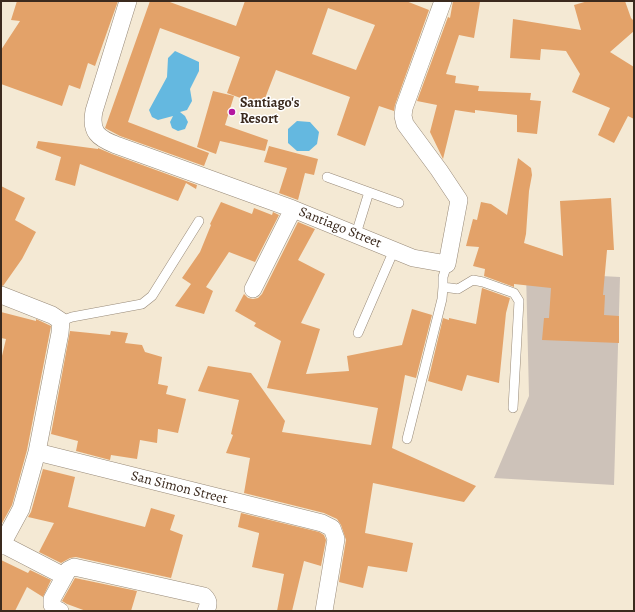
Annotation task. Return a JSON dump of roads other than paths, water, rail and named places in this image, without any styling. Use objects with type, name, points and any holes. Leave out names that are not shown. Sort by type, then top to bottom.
[{"type":"street","name":"Santiago Street","points":[[128,1],[94,111],[92,122],[95,133],[105,141],[292,209],[413,258],[447,264]]},
{"type":"street","points":[[443,1],[404,108],[403,116],[405,124],[439,170],[458,200],[447,264]]},
{"type":"street","points":[[253,288],[292,209]]},
{"type":"street","points":[[1,295],[52,315],[61,321],[37,452],[21,509],[1,545],[64,576]]},
{"type":"street","name":"San Simon Street","points":[[37,452],[322,523],[332,528],[336,539],[324,611]]},
{"type":"street","points":[[60,611],[56,610],[52,605],[52,599],[68,570],[74,567],[204,596],[208,601],[206,611]]},
{"type":"lane","points":[[327,177],[399,203]]},
{"type":"lane","points":[[356,234],[368,192]]},
{"type":"lane","points":[[61,321],[72,317],[142,304],[152,296],[199,221]]},
{"type":"lane","points":[[358,333],[394,250]]},
{"type":"lane","points":[[407,439],[442,299],[443,277],[447,264]]},
{"type":"lane","points":[[443,286],[458,289],[473,280],[514,293],[519,301],[513,408]]},
{"type":"water","points":[[175,51],[199,62],[199,71],[190,89],[192,101],[187,110],[180,112],[185,116],[188,122],[185,129],[178,131],[172,128],[170,122],[173,116],[158,120],[152,117],[149,110],[167,77],[168,58]]},
{"type":"water","points":[[297,121],[310,122],[319,132],[317,144],[309,151],[297,151],[288,143],[288,129]]},
{"type":"place","name":"Santiago's Resort","points":[[232,112]]}]
